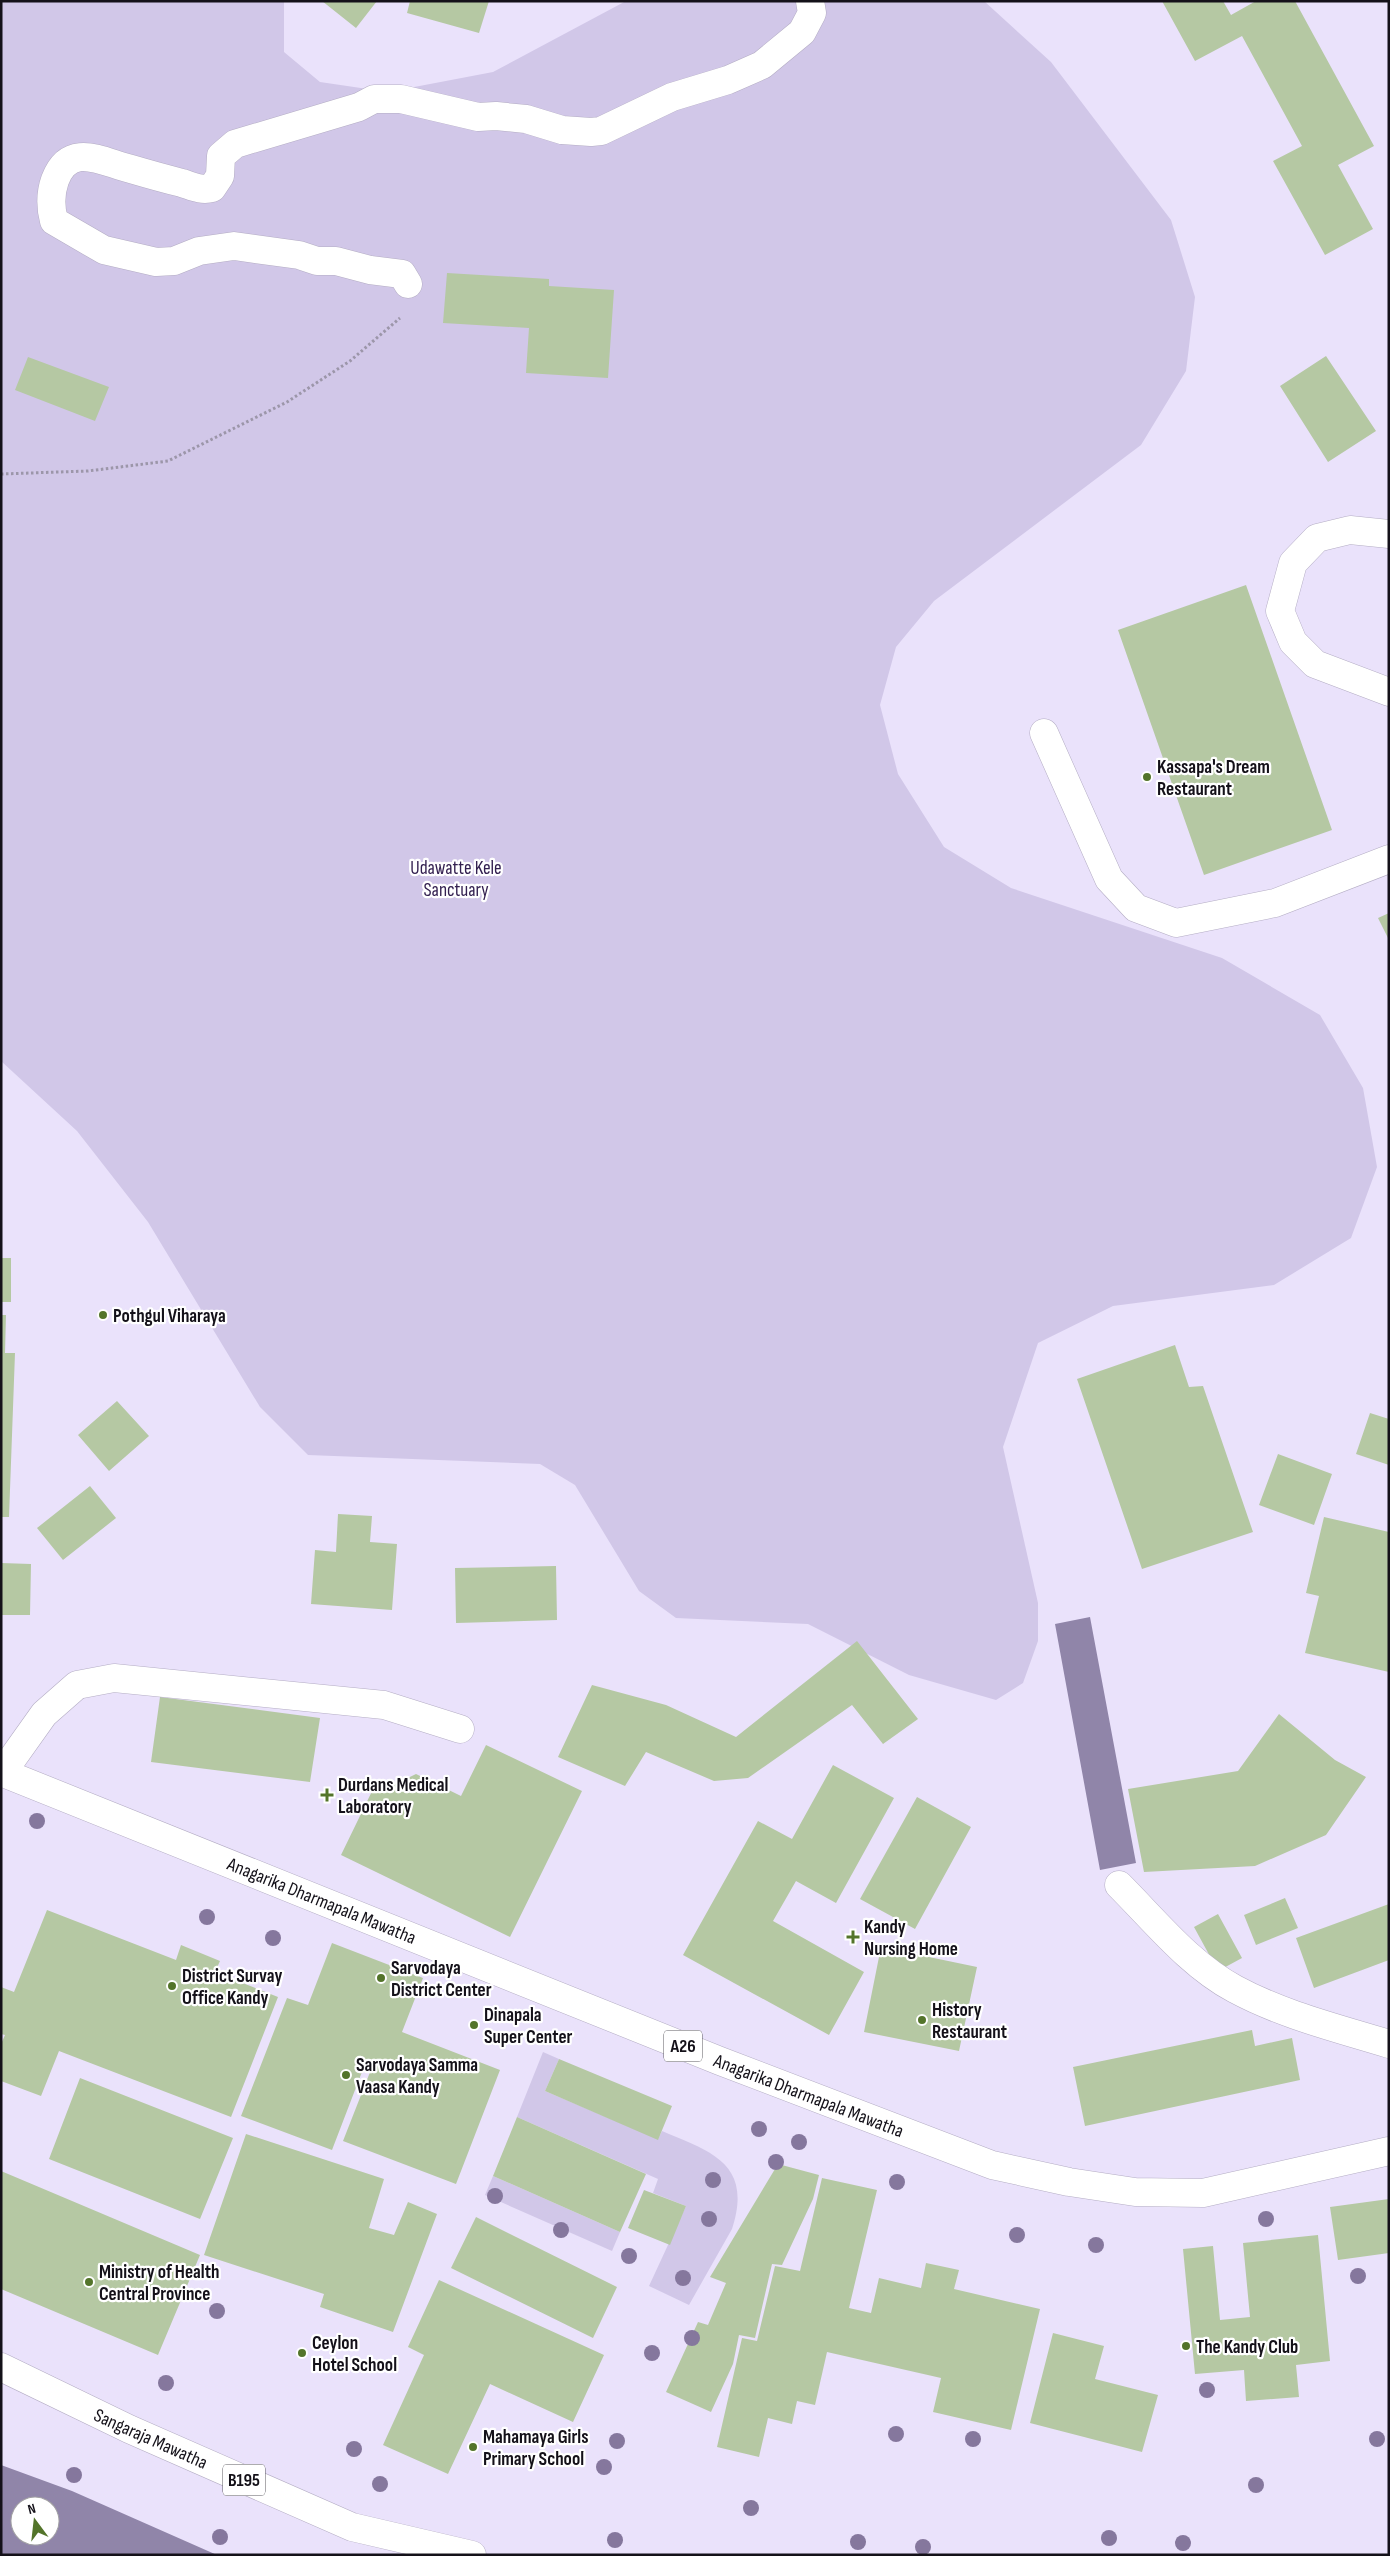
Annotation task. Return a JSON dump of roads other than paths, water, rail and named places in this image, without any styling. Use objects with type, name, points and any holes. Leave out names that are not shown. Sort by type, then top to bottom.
[{"type":"main road","points":[[408,284],[402,274],[370,270],[336,261],[317,261],[299,255],[257,248],[234,246],[199,251],[174,261],[156,262],[104,250],[54,221],[50,192],[58,172],[72,160],[86,156],[112,162],[131,170],[187,186],[203,189],[212,188],[220,176],[221,156],[235,144],[358,107],[374,99],[383,98],[412,101],[478,117],[496,116],[526,119],[562,130],[601,131],[672,97],[728,80],[762,65],[802,32],[812,13],[810,1]]},
{"type":"main road","points":[[1389,534],[1350,530],[1317,538],[1293,563],[1280,611],[1292,642],[1316,664],[1389,692]]},
{"type":"main road","points":[[1044,733],[1109,879],[1136,908],[1176,923],[1275,903],[1389,859]]},
{"type":"main road","points":[[2,1772],[44,1714],[77,1685],[114,1678],[384,1705],[460,1729]]},
{"type":"main road","name":"Anagarika Dharmapala Mawatha","points":[[2,1772],[720,2061],[992,2165],[1068,2182],[1135,2192],[1203,2193],[1389,2151]]},
{"type":"main road","points":[[1119,1885],[1194,1960],[1234,1989],[1293,2015],[1389,2044]]},
{"type":"main road","name":"Sangaraja Mawatha","points":[[1,2366],[13,2377],[352,2527],[472,2555]]},
{"type":"place","name":"Kassapa's Dream Restaurant","points":[[1147,777]]},
{"type":"place","name":"Pothgul Viharaya","points":[[103,1315]]},
{"type":"place","name":"Durdans Medical Laboratory","points":[[327,1795]]},
{"type":"place","name":"Kandy Nursing Home","points":[[853,1937]]},
{"type":"place","name":"Sarvodaya District Center","points":[[381,1978]]},
{"type":"place","name":"District Survay Office Kandy","points":[[172,1986]]},
{"type":"place","name":"History Restaurant","points":[[922,2020]]},
{"type":"place","name":"Dinapala Super Center","points":[[474,2025]]},
{"type":"place","name":"Sarvodaya Samma Vaasa Kandy","points":[[346,2075]]},
{"type":"place","name":"Ministry of Health Central Province","points":[[89,2282]]},
{"type":"place","name":"The Kandy Club","points":[[1186,2346]]},
{"type":"place","name":"Ceylon Hotel School","points":[[302,2353]]},
{"type":"place","name":"Mahamaya Girls Primary School","points":[[473,2447]]},
{"type":"park label","name":"Udawatte Kele Sanctuary","points":[[456,878]]}]
